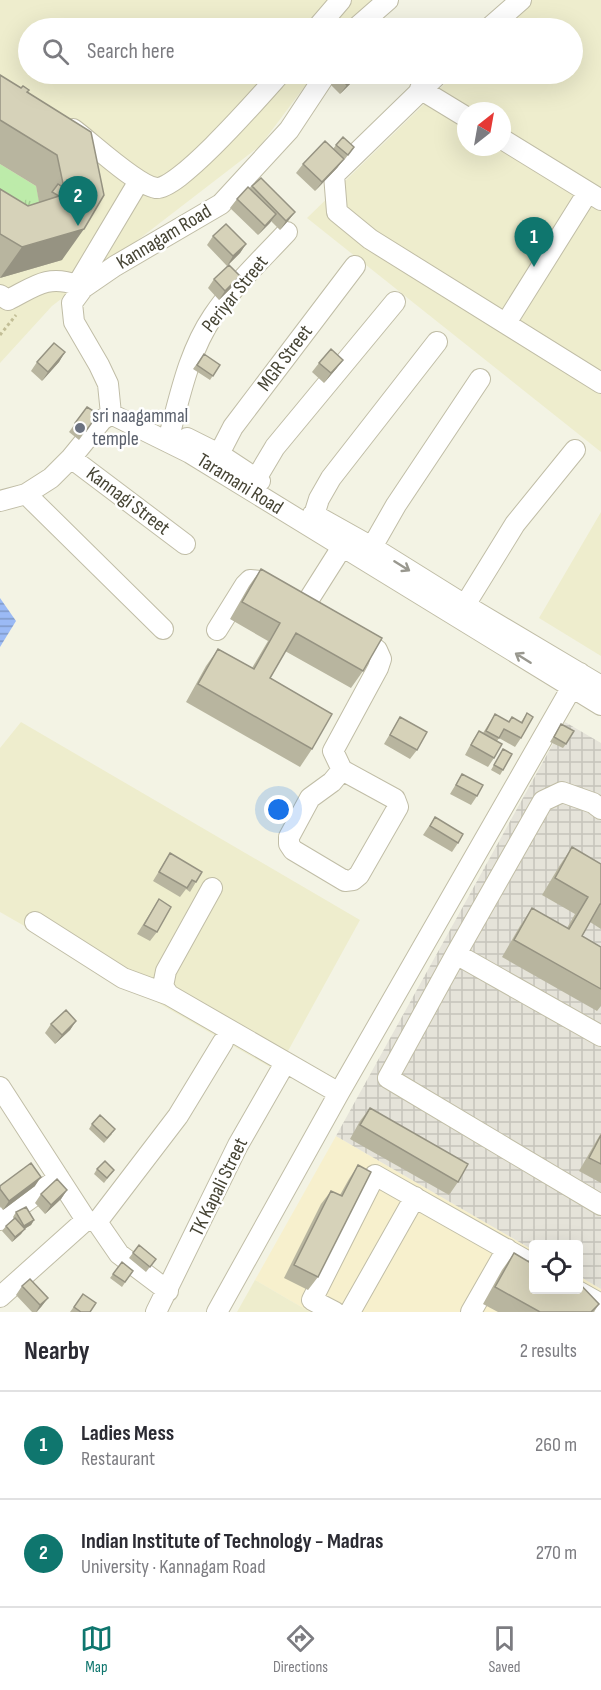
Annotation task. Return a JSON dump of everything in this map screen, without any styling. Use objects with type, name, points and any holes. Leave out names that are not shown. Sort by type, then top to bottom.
[{"type":"street","points":[[326,18],[341,0]]},
{"type":"street","points":[[367,18],[388,0]]},
{"type":"street","points":[[500,18],[521,0]]},
{"type":"street","points":[[61,119],[139,180],[158,188],[165,187],[175,181],[252,106],[271,84]]},
{"type":"street","name":"Kannagam Road","points":[[80,286],[221,204],[289,130],[319,84]]},
{"type":"street","points":[[426,84],[334,175],[337,212],[370,239],[601,383]]},
{"type":"street","points":[[420,89],[457,112]]},
{"type":"street","points":[[506,323],[595,196],[511,145]]},
{"type":"street","points":[[0,501],[26,494],[51,478],[102,420],[111,414],[108,384],[74,322],[72,303],[139,180]]},
{"type":"street","name":"Periyar Street","points":[[171,429],[200,338],[213,316],[287,232]]},
{"type":"street","name":"MGR Street","points":[[219,454],[233,427],[355,266]]},
{"type":"street","points":[[0,295],[8,300],[45,281],[62,280],[80,286]]},
{"type":"street","points":[[256,479],[275,447],[394,302]]},
{"type":"street","points":[[314,514],[319,499],[331,478],[436,342]]},
{"type":"street","points":[[372,547],[396,505],[480,379]]},
{"type":"street","name":"Taramani Road","points":[[111,414],[159,423],[219,454],[256,479],[465,605],[576,681],[601,705]]},
{"type":"street","name":"Taramani Road","points":[[111,414],[190,453],[342,547],[576,681],[601,686]]},
{"type":"street","points":[[465,605],[515,524],[575,450]]},
{"type":"street","name":"Kannagi Street","points":[[70,458],[185,544]]},
{"type":"street","points":[[26,494],[163,629]]},
{"type":"street","points":[[304,607],[342,547]]},
{"type":"street","points":[[217,630],[250,580],[260,581],[322,618]]},
{"type":"street","points":[[340,629],[377,651],[381,659],[333,751],[342,770],[395,799],[398,807],[359,875],[345,882],[293,850],[289,844],[289,837],[310,798],[332,782],[342,770]]},
{"type":"street","points":[[217,1312],[339,1093],[576,681]]},
{"type":"street","points":[[601,809],[593,803],[562,792],[543,801],[388,1078],[601,1205]]},
{"type":"street","points":[[169,995],[164,986],[166,971],[212,888]]},
{"type":"street","points":[[35,922],[123,978],[169,995],[339,1093]]},
{"type":"street","points":[[456,954],[601,1036]]},
{"type":"street","points":[[0,1297],[91,1221],[178,1116],[223,1042]]},
{"type":"street","name":"TK Kapali Street","points":[[156,1312],[238,1145],[285,1063]]},
{"type":"street","points":[[0,1087],[59,1178],[91,1221],[119,1254],[168,1291]]},
{"type":"street","points":[[335,1312],[312,1299],[375,1175],[529,1262]]},
{"type":"street","points":[[0,1220],[59,1178]]},
{"type":"street","points":[[350,1312],[416,1197]]},
{"type":"street","points":[[471,1312],[507,1250]]},
{"type":"street","points":[[583,1294],[601,1304]]},
{"type":"shaded area","points":[[0,0],[374,0],[357,18],[18,18],[18,84],[306,84],[260,146],[52,306],[0,363]]},
{"type":"shaded area","points":[[531,0],[601,0],[601,452],[307,218],[445,84],[583,84],[583,18],[512,18]]},
{"type":"shaded area","points":[[601,512],[601,656],[539,618]]},
{"type":"shaded area","points":[[21,722],[360,920],[277,1071],[0,912],[0,748]]},
{"type":"shaded area","points":[[565,722],[601,743],[601,1289],[583,1278],[583,1240],[529,1240],[529,1248],[336,1136]]},
{"type":"shaded area","points":[[336,1136],[529,1248],[529,1294],[583,1294],[583,1278],[601,1289],[601,1312],[310,1312],[255,1280]]},
{"type":"shaded area","points":[[255,1280],[310,1312],[237,1312]]},
{"type":"green space","points":[[0,164],[36,186],[43,218],[0,232]]},
{"type":"green space","points":[[0,176],[29,194],[8,229],[0,224]]},
{"type":"water","points":[[0,598],[16,621],[0,647]]},
{"type":"building","points":[[0,75],[21,88],[23,86],[29,90],[27,92],[91,132],[104,195],[84,229],[22,247],[0,234],[0,189],[28,206],[59,196],[52,192],[58,184],[64,188],[57,155],[0,120]]},
{"type":"building","points":[[343,137],[354,147],[348,155],[336,145]]},
{"type":"building","points":[[325,141],[344,159],[322,182],[303,164]]},
{"type":"building","points":[[261,178],[295,212],[286,221],[252,186]]},
{"type":"building","points":[[248,187],[276,214],[265,226],[237,199]]},
{"type":"building","points":[[226,224],[246,244],[233,256],[213,236]]},
{"type":"building","points":[[229,265],[240,276],[225,291],[214,279]]},
{"type":"building","points":[[54,343],[65,352],[48,372],[37,362]]},
{"type":"building","points":[[331,349],[343,360],[331,373],[319,363]]},
{"type":"building","points":[[204,354],[220,365],[213,376],[197,365]]},
{"type":"building","points":[[87,407],[98,414],[86,431],[75,423]]},
{"type":"building","points":[[261,569],[382,638],[363,671],[296,633],[270,678],[332,714],[312,749],[198,684],[218,649],[254,669],[280,623],[242,602]]},
{"type":"building","points":[[527,713],[533,717],[521,738],[504,729],[499,738],[486,731],[495,714],[509,722],[512,717],[522,723]]},
{"type":"building","points":[[400,717],[427,732],[417,750],[390,735]]},
{"type":"building","points":[[561,724],[574,731],[566,744],[554,737]]},
{"type":"building","points":[[479,731],[502,744],[494,758],[471,745]]},
{"type":"building","points":[[503,749],[512,754],[503,770],[494,765]]},
{"type":"building","points":[[462,774],[483,785],[477,796],[456,785]]},
{"type":"building","points":[[435,817],[463,834],[458,843],[430,826]]},
{"type":"building","points":[[572,847],[601,864],[601,904],[582,936],[601,947],[601,989],[514,940],[532,908],[569,929],[588,897],[555,878]]},
{"type":"building","points":[[170,853],[202,872],[196,882],[192,880],[187,888],[159,872]]},
{"type":"building","points":[[159,899],[171,907],[157,932],[144,925]]},
{"type":"building","points":[[66,1010],[76,1021],[62,1035],[51,1024]]},
{"type":"building","points":[[370,1108],[468,1164],[458,1182],[360,1125]]},
{"type":"building","points":[[100,1115],[115,1129],[107,1138],[92,1124]]},
{"type":"building","points":[[601,1135],[601,1164],[589,1158]]},
{"type":"building","points":[[105,1161],[114,1170],[107,1178],[97,1169]]},
{"type":"building","points":[[31,1163],[41,1177],[9,1201],[0,1186]]},
{"type":"building","points":[[358,1165],[371,1172],[318,1277],[294,1265],[331,1191],[342,1196]]},
{"type":"building","points":[[57,1179],[67,1190],[51,1205],[41,1194]]},
{"type":"building","points":[[26,1207],[34,1220],[24,1226],[16,1212]]},
{"type":"building","points":[[15,1218],[25,1229],[15,1237],[6,1226]]},
{"type":"building","points":[[139,1245],[156,1259],[150,1267],[133,1253]]},
{"type":"building","points":[[514,1253],[529,1262],[529,1294],[583,1294],[583,1287],[599,1304],[591,1312],[540,1312],[495,1287]]},
{"type":"building","points":[[122,1262],[133,1271],[125,1282],[113,1274]]},
{"type":"building","points":[[30,1279],[48,1298],[40,1305],[22,1286]]},
{"type":"building","points":[[83,1294],[96,1303],[90,1312],[81,1312],[74,1307]]},
{"type":"place","name":"Indian Institute of Technology - Madras","points":[[78,226]]},
{"type":"place","name":"Ladies Mess","points":[[534,267]]},
{"type":"place","name":"sri naagammal temple","points":[[80,428]]}]
